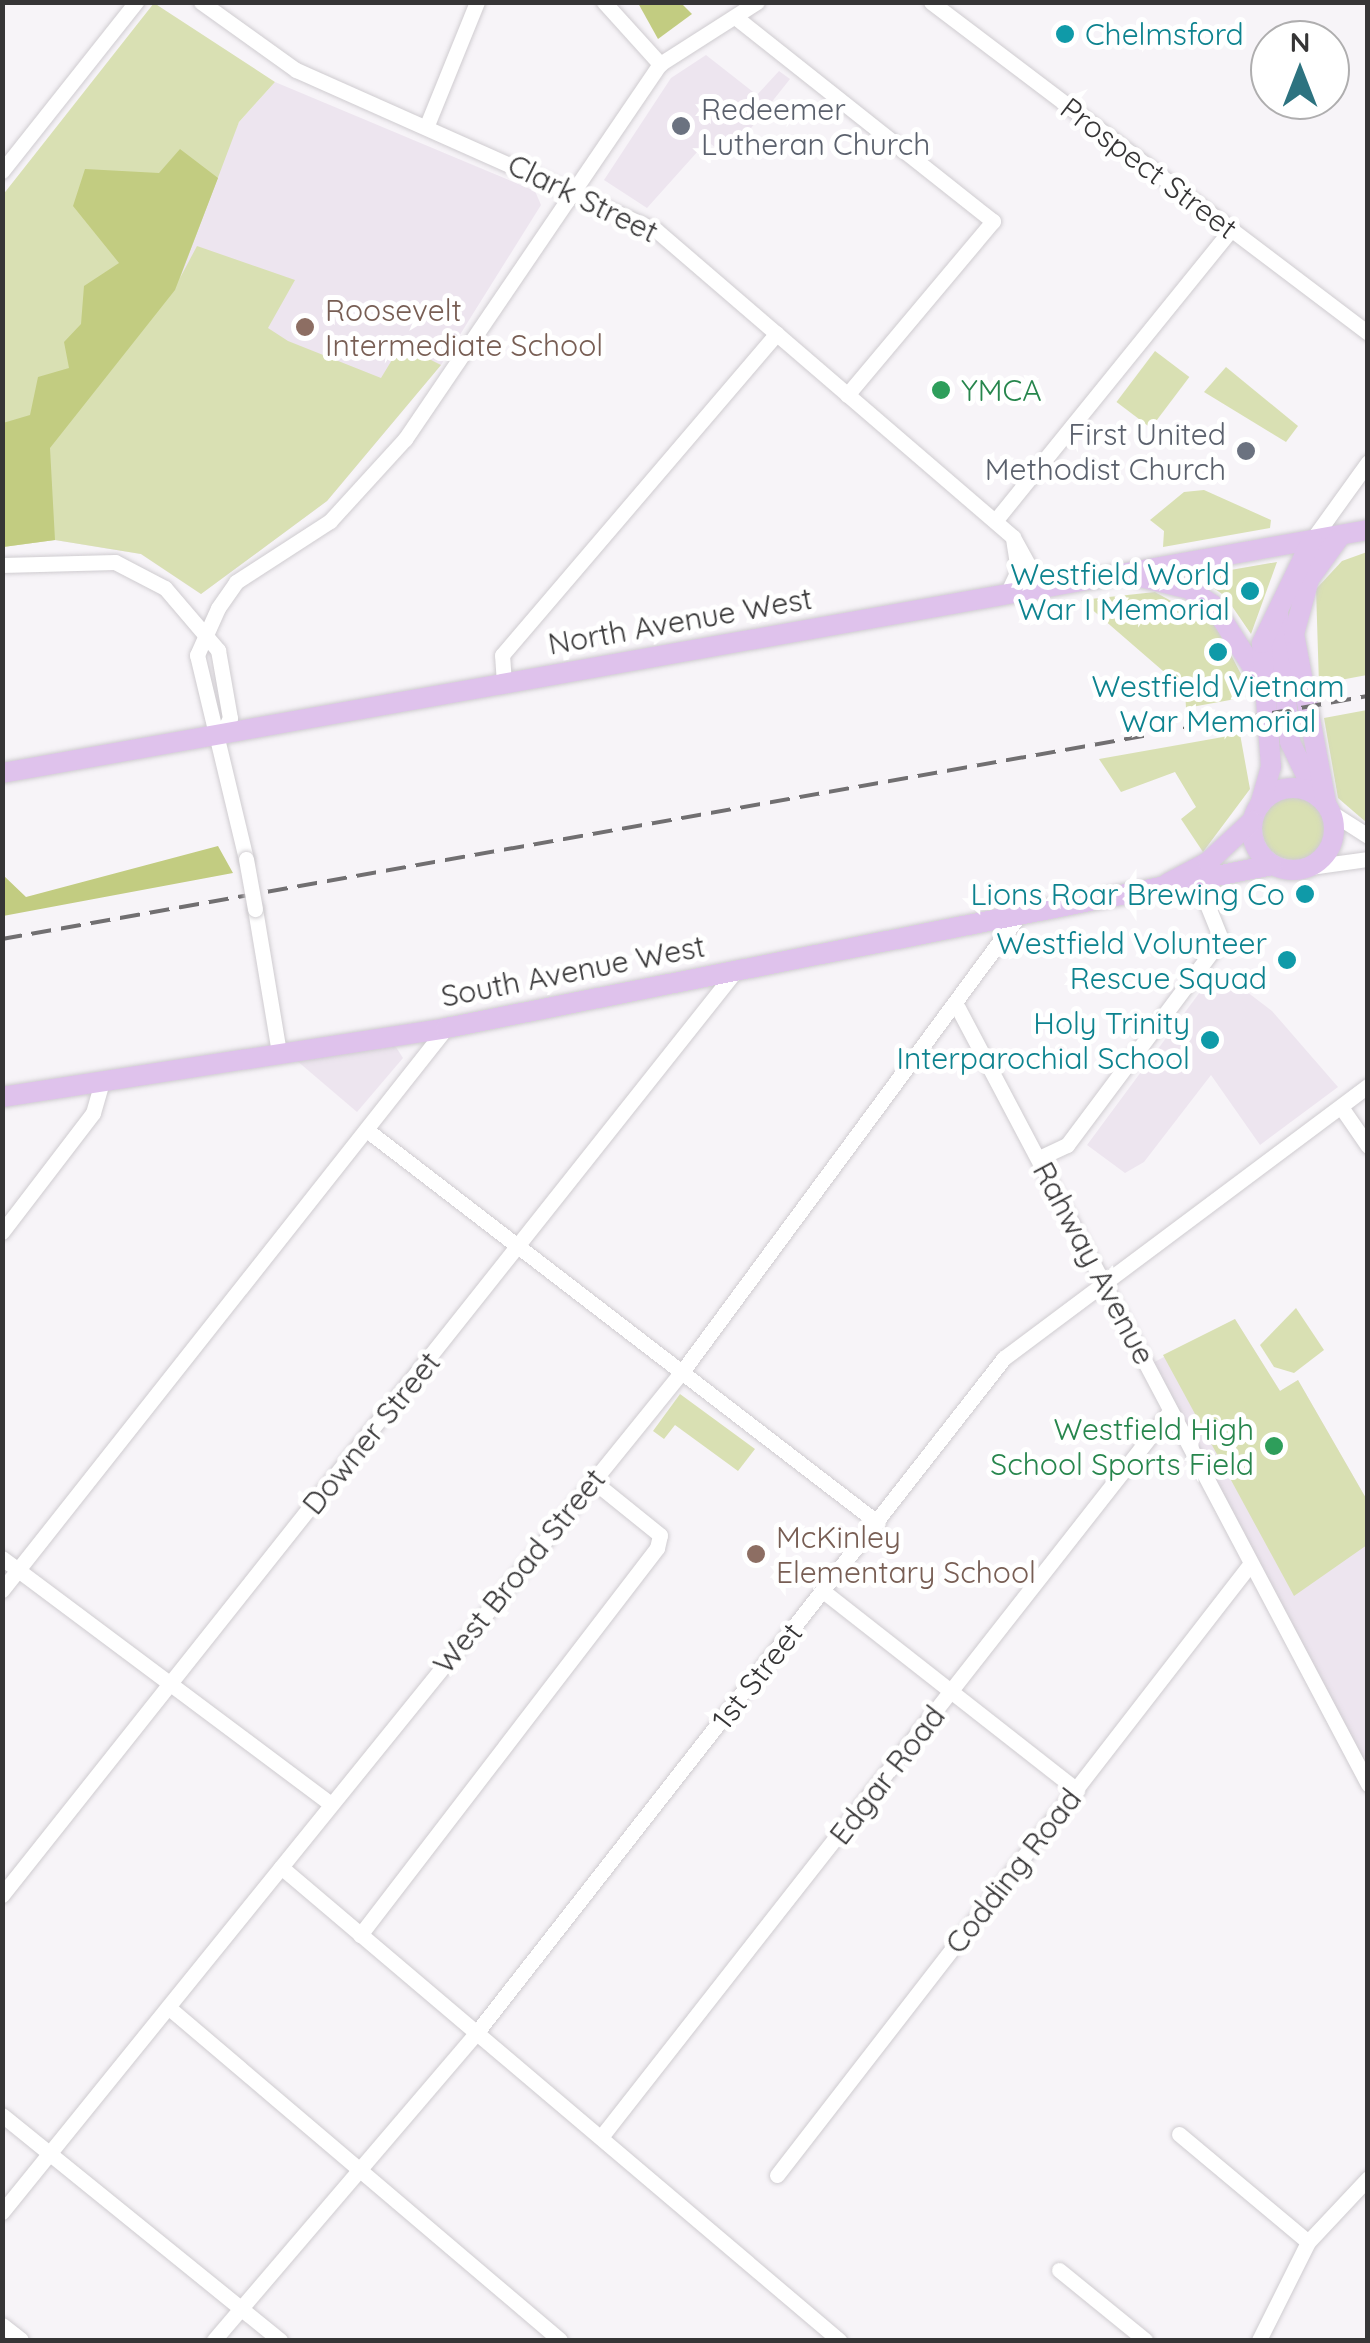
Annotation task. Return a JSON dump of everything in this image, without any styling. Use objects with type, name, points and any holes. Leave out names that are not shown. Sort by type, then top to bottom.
[{"type":"main road","name":"North Avenue West","points":[[2,774],[1368,530]]},
{"type":"main road","points":[[1312,540],[1262,644],[1260,680],[1271,760],[1256,813],[1272,864],[1310,867],[1331,847],[1294,634],[1309,579],[1341,535]]},
{"type":"main road","points":[[1119,574],[1200,595],[1238,634],[1260,680]]},
{"type":"main road","points":[[1278,612],[1290,742],[1325,803]]},
{"type":"main road","points":[[1256,813],[1284,789],[1325,803]]},
{"type":"main road","name":"South Avenue West","points":[[1153,890],[1210,860],[1256,813]]},
{"type":"main road","name":"South Avenue West","points":[[2,1097],[446,1028],[1210,880],[1246,863],[1272,864]]},
{"type":"street","points":[[2,171],[136,2]]},
{"type":"street","name":"Clark Street","points":[[201,2],[296,70],[656,230],[1013,537],[1042,588]]},
{"type":"street","points":[[427,126],[476,2]]},
{"type":"street","points":[[604,2],[660,64]]},
{"type":"street","points":[[206,634],[236,582],[330,521],[405,440],[660,64],[739,20],[758,2]]},
{"type":"street","name":"Prospect Street","points":[[931,2],[1368,333]]},
{"type":"street","points":[[739,20],[990,225],[847,395]]},
{"type":"street","points":[[995,521],[1231,230]]},
{"type":"street","points":[[504,683],[502,656],[777,332]]},
{"type":"street","points":[[1312,540],[1368,462]]},
{"type":"street","points":[[1007,594],[1018,570],[1013,537]]},
{"type":"street","points":[[2,565],[115,562],[165,588],[218,650],[230,718],[222,734],[279,1052]]},
{"type":"street","points":[[1325,803],[1368,836]]},
{"type":"street","points":[[1310,867],[1368,859]]},
{"type":"street","points":[[1039,1158],[1067,1145],[1221,939],[1207,904],[1210,880]]},
{"type":"street","name":"West Broad Street","points":[[2,2212],[684,1369],[958,1008],[1017,918]]},
{"type":"street","name":"Downer Street","points":[[2,1895],[737,969]]},
{"type":"street","name":"Rahway Avenue","points":[[958,1008],[1106,1284],[1248,1567],[1368,1784]]},
{"type":"street","points":[[2,1590],[446,1028]]},
{"type":"street","points":[[2,1232],[93,1113],[102,1082]]},
{"type":"street","name":"1st Street","points":[[214,2340],[477,2032],[1004,1358],[1368,1086]]},
{"type":"street","points":[[1341,1107],[1368,1146]]},
{"type":"street","points":[[368,1131],[684,1369],[878,1522]]},
{"type":"street","name":"Edgar Road","points":[[601,2136],[1170,1411]]},
{"type":"street","points":[[360,1935],[657,1548],[660,1535],[593,1481]]},
{"type":"street","points":[[2,1558],[174,1680],[330,1803]]},
{"type":"street","name":"Codding Road","points":[[777,2175],[1248,1567]]},
{"type":"street","points":[[824,1591],[949,1697],[1077,1790]]},
{"type":"street","points":[[281,1867],[839,2340]]},
{"type":"street","points":[[168,2007],[560,2340]]},
{"type":"street","points":[[2,2114],[49,2157],[280,2340]]},
{"type":"street","points":[[1179,2134],[1308,2242]]},
{"type":"street","points":[[1259,2340],[1308,2242],[1368,2178]]},
{"type":"street","points":[[1059,2270],[1145,2340]]},
{"type":"street","points":[[2,2325],[21,2340]]},
{"type":"shaded area","points":[[706,55],[757,95],[779,71],[790,79],[728,157],[707,141],[647,208],[604,180],[671,78]]},
{"type":"shaded area","name":"Roosevelt Intermediate School","points":[[275,82],[535,191],[541,205],[441,365],[327,501],[201,594],[141,554],[55,540],[239,122]]},
{"type":"shaded area","points":[[1217,969],[1272,1011],[1338,1087],[1260,1145],[1211,1075],[1144,1162],[1125,1173],[1087,1145]]},
{"type":"shaded area","points":[[392,1041],[403,1058],[357,1112],[296,1060]]},
{"type":"shaded area","name":"Westfield High School Sports Field","points":[[1235,1319],[1280,1391],[1298,1380],[1367,1500],[1367,1784],[1147,1366]]},
{"type":"green space","points":[[154,3],[275,82],[239,122],[180,278],[197,246],[295,280],[268,328],[288,341],[381,378],[401,345],[441,365],[327,501],[201,594],[141,554],[55,540],[3,547],[2,196]]},
{"type":"green space","points":[[638,3],[681,3],[692,14],[658,39]]},
{"type":"green space","points":[[180,149],[218,178],[175,290],[50,448],[55,540],[3,547],[3,423],[30,415],[38,377],[69,368],[64,342],[81,324],[84,286],[119,263],[73,206],[85,169],[159,173]]},
{"type":"green space","points":[[1155,351],[1189,377],[1151,428],[1116,402]]},
{"type":"green space","points":[[1226,367],[1298,426],[1286,442],[1204,392]]},
{"type":"green space","points":[[1204,490],[1271,520],[1270,528],[1163,547],[1164,531],[1150,520],[1184,492]]},
{"type":"green space","points":[[1367,552],[1367,675],[1319,684],[1316,589],[1342,561]]},
{"type":"green space","points":[[1277,562],[1251,634],[1225,596],[1196,576]]},
{"type":"green space","points":[[1155,592],[1216,626],[1241,674],[1241,698],[1186,708],[1185,690],[1081,600]]},
{"type":"green space","points":[[1367,710],[1367,823],[1338,798],[1324,718]]},
{"type":"green space","points":[[1240,734],[1250,789],[1203,852],[1181,819],[1196,807],[1175,772],[1121,792],[1099,759]]},
{"type":"green space","points":[[1294,796],[1317,805],[1326,828],[1317,851],[1294,860],[1271,851],[1262,828],[1271,805]]},
{"type":"green space","points":[[218,846],[233,873],[3,916],[3,875],[26,897]]},
{"type":"green space","points":[[1296,1308],[1324,1350],[1294,1373],[1274,1367],[1260,1345]]},
{"type":"green space","name":"Westfield High School Sports Field","points":[[1235,1319],[1280,1391],[1298,1380],[1367,1500],[1367,1545],[1294,1596],[1163,1355]]},
{"type":"green space","points":[[680,1394],[755,1449],[738,1471],[675,1425],[664,1439],[653,1431]]},
{"type":"railway","points":[[2,939],[1368,696]]},
{"type":"place","name":"Chelmsford","points":[[1065,34]]},
{"type":"place","name":"Redeemer Lutheran Church","points":[[681,126]]},
{"type":"place","name":"Roosevelt Intermediate School","points":[[305,327]]},
{"type":"place","name":"YMCA","points":[[941,390]]},
{"type":"place","name":"First United Methodist Church","points":[[1246,451]]},
{"type":"place","name":"Westfield World War I Memorial","points":[[1250,591]]},
{"type":"place","name":"Westfield Vietnam War Memorial","points":[[1218,652]]},
{"type":"place","name":"Lions Roar Brewing Co","points":[[1305,894]]},
{"type":"place","name":"Westfield Volunteer Rescue Squad","points":[[1287,960]]},
{"type":"place","name":"Holy Trinity Interparochial School","points":[[1210,1040]]},
{"type":"place","name":"Westfield High School Sports Field","points":[[1274,1446]]},
{"type":"place","name":"McKinley Elementary School","points":[[756,1554]]}]
